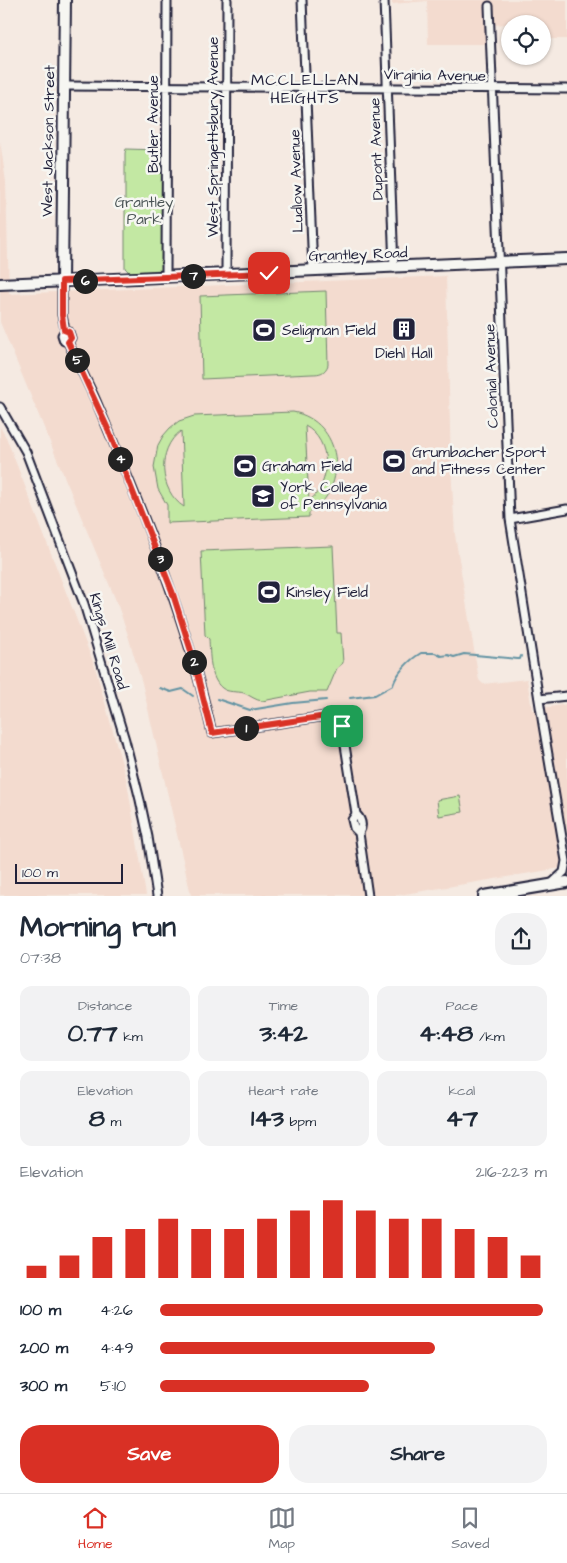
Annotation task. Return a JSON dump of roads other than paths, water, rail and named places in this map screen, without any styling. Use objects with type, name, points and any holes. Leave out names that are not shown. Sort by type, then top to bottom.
[{"type":"street","name":"West Jackson Street","points":[[62,281],[65,0]]},
{"type":"street","name":"Butler Avenue","points":[[166,277],[168,0]]},
{"type":"street","name":"West Springettsbury Avenue","points":[[226,275],[227,0]]},
{"type":"street","name":"Ludlow Avenue","points":[[302,0],[313,271]]},
{"type":"street","name":"Dupont Avenue","points":[[384,0],[394,268]]},
{"type":"street","name":"Colonial Avenue","points":[[489,6],[510,518],[566,864],[561,876],[550,884]]},
{"type":"street","name":"Virginia Avenue","points":[[64,86],[567,89]]},
{"type":"street","name":"Grantley Road","points":[[0,284],[567,259]]},
{"type":"street","points":[[62,281],[64,330],[69,332],[71,338],[68,342],[108,429],[172,591],[192,654],[212,733],[340,714],[356,814],[352,820],[354,828],[359,833],[368,896]]},
{"type":"street","name":"Kings Mill Road","points":[[0,406],[26,452],[84,604],[138,790],[148,837],[157,896]]},
{"type":"street","points":[[510,518],[567,509]]},
{"type":"street","points":[[539,699],[567,696]]},
{"type":"street","points":[[484,896],[567,882]]},
{"type":"waterway","points":[[350,698],[375,695],[393,685],[404,667],[421,653],[435,653],[441,656],[448,655],[454,657],[464,654],[518,659],[521,656]]},
{"type":"waterway","points":[[160,688],[171,692],[183,689],[193,696]]},
{"type":"waterway","points":[[217,699],[250,710],[326,700]]},
{"type":"place","name":"Diehl Hall","points":[[404,329]]},
{"type":"place","name":"Seligman Field","points":[[264,330]]},
{"type":"place","name":"Grumbacher Sport and Fitness Center","points":[[394,461]]},
{"type":"place","name":"Graham Field","points":[[245,466]]},
{"type":"place","name":"York College of Pennsylvania","points":[[263,496]]},
{"type":"place","name":"Kinsley Field","points":[[269,592]]},
{"type":"district","name":"MCCLELLAN HEIGHTS","points":[[305,88]]},
{"type":"park label","name":"Grantley Park","points":[[144,210]]}]
